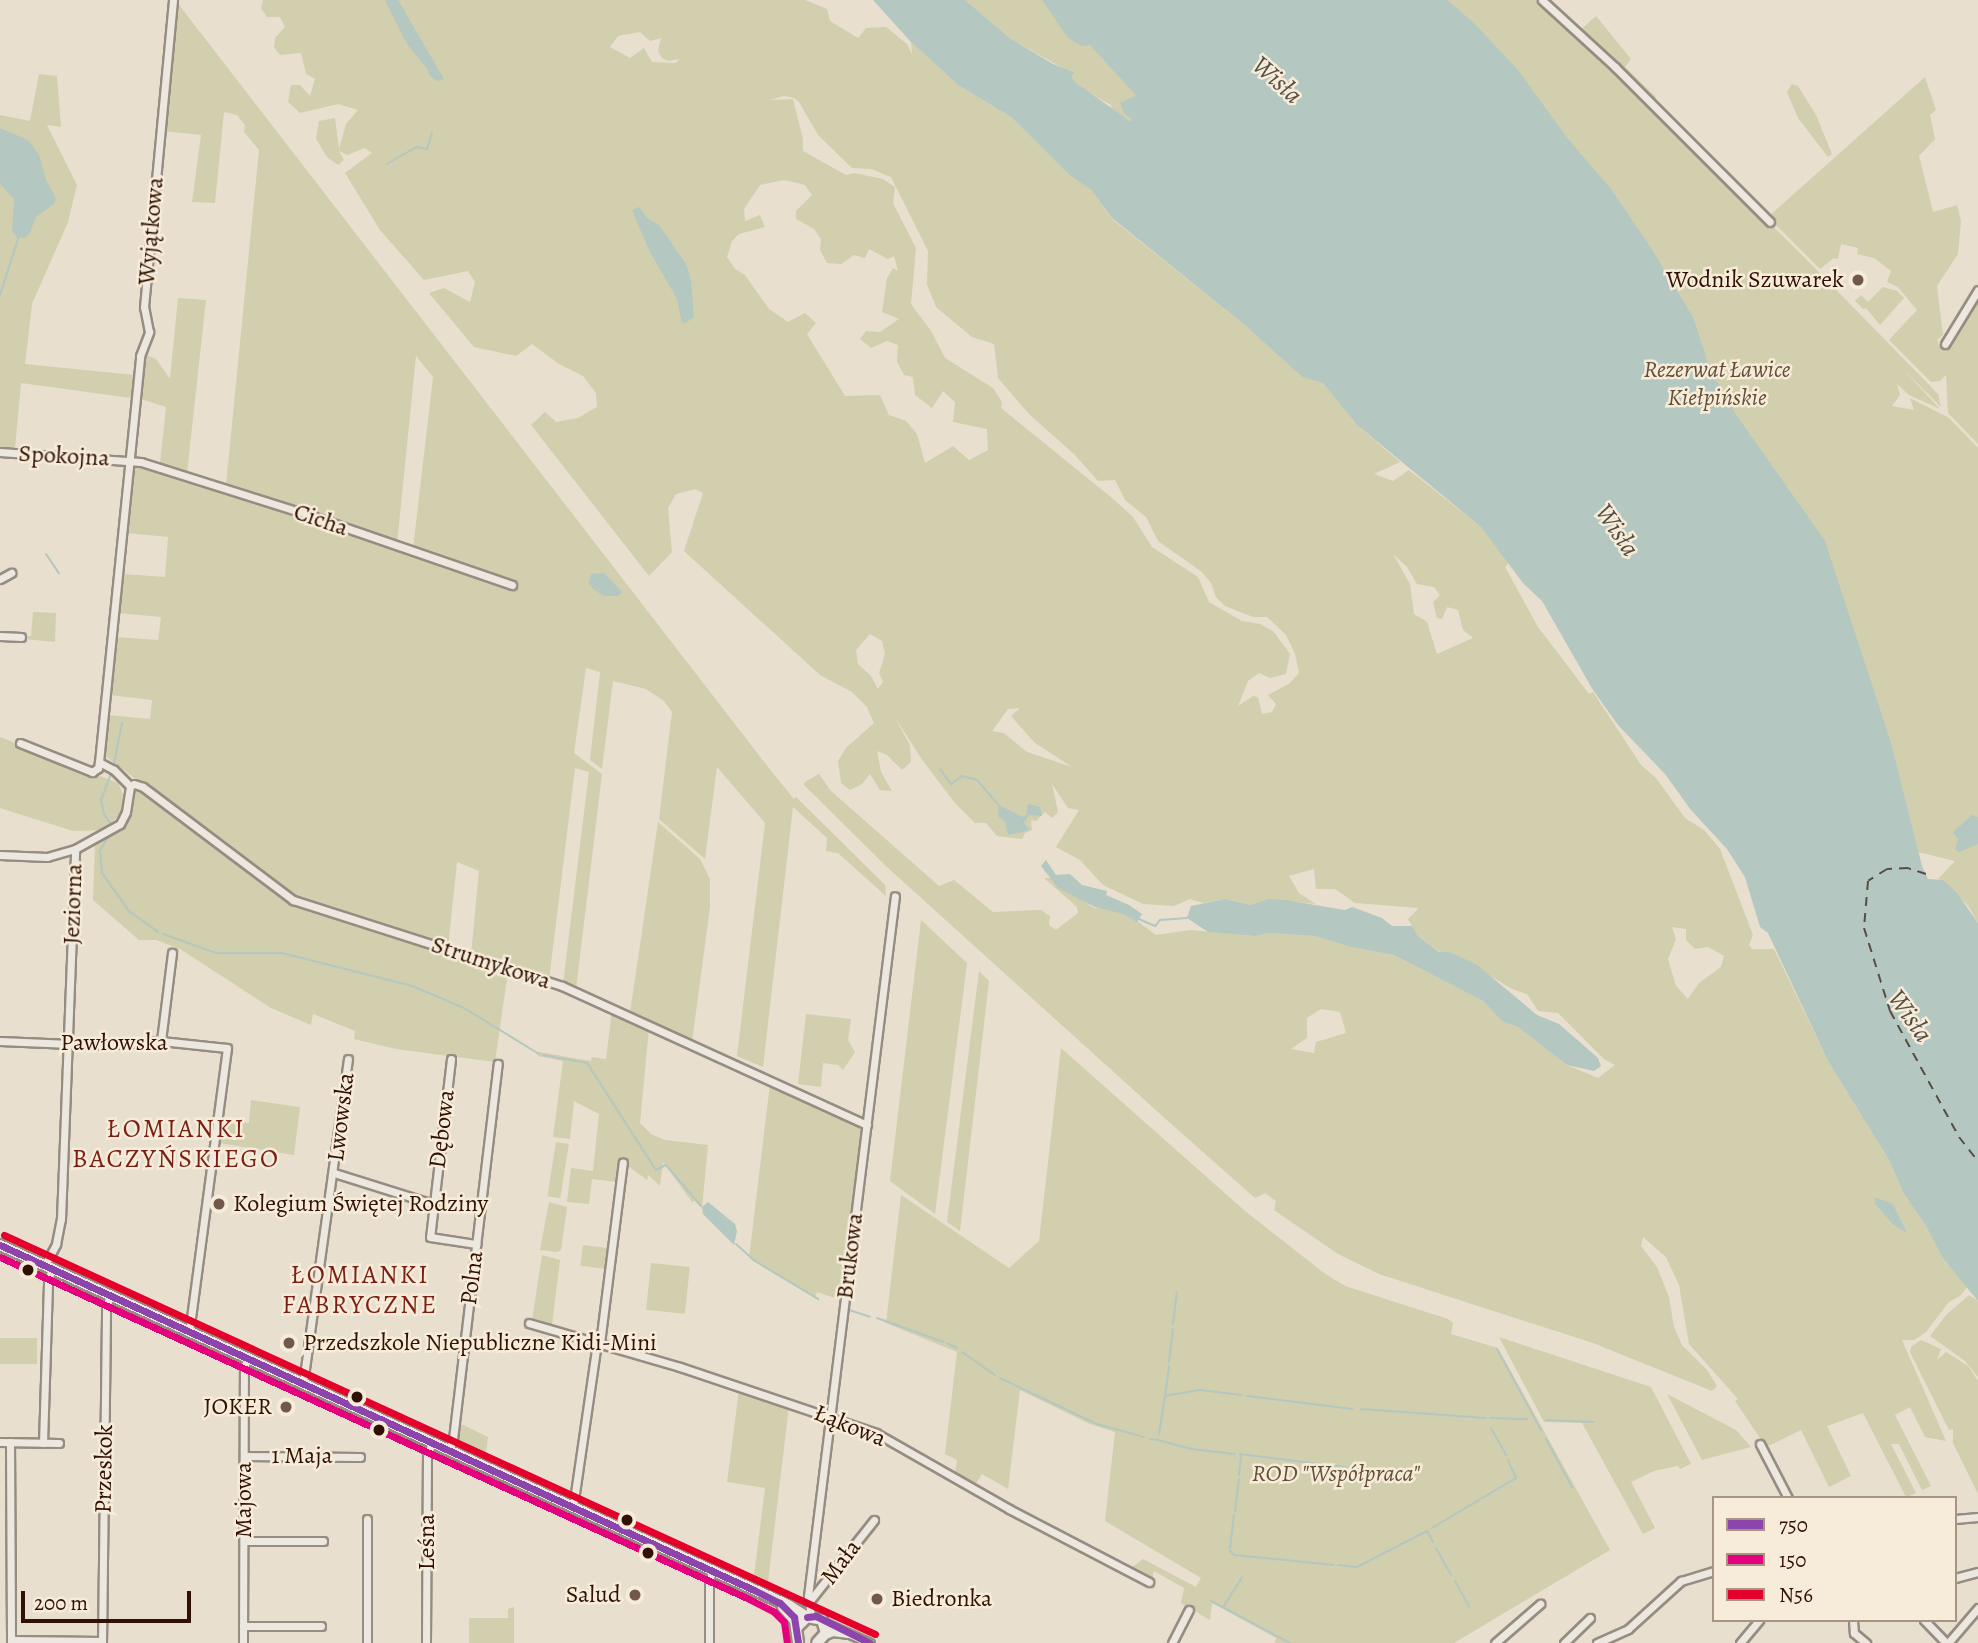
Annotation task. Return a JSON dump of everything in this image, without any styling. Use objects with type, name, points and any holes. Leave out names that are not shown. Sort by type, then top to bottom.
[{"type":"street","name":"Wyjątkowa","points":[[128,459],[140,356],[149,332],[144,307],[173,0]]},
{"type":"street","points":[[1542,0],[1615,67],[1770,222]]},
{"type":"street","points":[[1945,344],[1978,290]]},
{"type":"street","name":"Spokojna","points":[[0,452],[128,459]]},
{"type":"street","name":"Cicha","points":[[128,459],[306,514],[512,585]]},
{"type":"street","points":[[20,743],[92,772],[98,768],[128,459]]},
{"type":"street","points":[[0,579],[11,573]]},
{"type":"street","points":[[0,636],[21,637]]},
{"type":"street","points":[[99,762],[114,770],[130,786]]},
{"type":"street","name":"Strumykowa","points":[[130,786],[134,784],[144,787],[293,900],[562,986],[866,1125]]},
{"type":"street","name":"Jeziorna","points":[[43,1443],[49,1267],[61,1219],[75,849],[120,824],[126,812],[130,786]]},
{"type":"street","points":[[0,855],[47,857],[75,849]]},
{"type":"street","name":"Brukowa","points":[[809,1616],[808,1601],[830,1416],[895,896]]},
{"type":"street","points":[[161,1041],[172,953]]},
{"type":"street","name":"Pawłowska","points":[[0,1041],[68,1044],[161,1041],[227,1048],[189,1331]]},
{"type":"street","name":"Lwowska","points":[[303,1383],[348,1059]]},
{"type":"street","name":"Dębowa","points":[[451,1059],[430,1237],[476,1244]]},
{"type":"street","name":"Polna","points":[[449,1450],[453,1441],[498,1064]]},
{"type":"street","points":[[573,1507],[578,1496],[623,1162]]},
{"type":"street","points":[[334,1173],[433,1204]]},
{"type":"street","points":[[0,1245],[870,1643]]},
{"type":"street","name":"Przeskok","points":[[102,1642],[106,1322],[110,1295]]},
{"type":"street","name":"Łąkowa","points":[[529,1323],[830,1416],[876,1433],[1009,1509],[1149,1582]]},
{"type":"street","name":"Majowa","points":[[243,1643],[244,1367],[248,1358]]},
{"type":"street","points":[[0,1442],[59,1443]]},
{"type":"street","points":[[10,1442],[11,1642],[102,1642]]},
{"type":"street","name":"Leśna","points":[[426,1643],[427,1457],[432,1443]]},
{"type":"street","points":[[1760,1444],[1787,1496]]},
{"type":"street","name":"1 Maja","points":[[244,1456],[360,1457]]},
{"type":"street","points":[[1957,1519],[1978,1517]]},
{"type":"street","points":[[367,1519],[367,1643]]},
{"type":"street","name":"Mała","points":[[808,1601],[874,1520]]},
{"type":"street","points":[[244,1541],[323,1541]]},
{"type":"street","points":[[709,1643],[709,1581],[712,1571]]},
{"type":"street","points":[[1597,1643],[1620,1639],[1681,1580],[1712,1572]]},
{"type":"street","points":[[1957,1577],[1978,1572]]},
{"type":"street","points":[[784,1604],[808,1601]]},
{"type":"street","points":[[784,1604],[793,1617],[800,1638]]},
{"type":"street","points":[[1495,1643],[1540,1604]]},
{"type":"street","points":[[1926,1622],[1947,1643],[1978,1608]]},
{"type":"street","points":[[1172,1643],[1189,1610]]},
{"type":"street","points":[[800,1638],[809,1616]]},
{"type":"street","points":[[1564,1643],[1590,1618]]},
{"type":"street","points":[[1740,1643],[1757,1622]]},
{"type":"street","points":[[1855,1622],[1854,1633],[1866,1643]]},
{"type":"street","points":[[821,1639],[825,1623]]},
{"type":"street","points":[[243,1626],[321,1626]]},
{"type":"street","points":[[821,1639],[834,1632],[852,1635]]},
{"type":"green space","points":[[263,0],[805,0],[827,9],[830,21],[858,38],[866,28],[886,27],[907,44],[912,54],[911,42],[958,85],[1011,117],[1068,174],[1091,190],[1112,219],[1247,327],[1302,377],[1323,383],[1357,425],[1400,462],[1374,474],[1393,481],[1409,470],[1481,527],[1510,562],[1505,567],[1538,627],[1589,694],[1593,692],[1641,765],[1656,778],[1685,818],[1704,830],[1720,849],[1753,935],[1749,945],[1752,949],[1774,949],[1828,1061],[1889,1160],[1904,1194],[1926,1226],[1942,1257],[1967,1287],[1960,1296],[1949,1302],[1926,1332],[1914,1340],[1902,1340],[1946,1441],[1925,1437],[1910,1407],[1895,1415],[1931,1486],[1922,1490],[1899,1444],[1891,1444],[1916,1493],[1905,1496],[1863,1413],[1827,1426],[1851,1476],[1829,1487],[1801,1430],[1766,1447],[1735,1401],[1738,1399],[1689,1344],[1679,1285],[1666,1257],[1643,1237],[1641,1246],[1657,1267],[1669,1297],[1674,1327],[1682,1345],[1707,1370],[1717,1386],[1712,1391],[1593,1343],[1379,1274],[1338,1254],[1274,1210],[1276,1201],[1265,1193],[1255,1198],[887,867],[804,785],[805,782],[819,774],[831,791],[939,886],[954,880],[993,912],[1041,910],[1050,916],[1049,925],[1056,930],[1078,913],[1077,907],[1044,878],[1051,878],[1094,908],[1121,909],[1156,935],[1190,930],[1256,936],[1268,933],[1315,936],[1351,947],[1394,955],[1483,1001],[1502,1021],[1518,1027],[1567,1065],[1598,1078],[1615,1065],[1604,1059],[1558,1013],[1538,1011],[1527,994],[1512,989],[1450,952],[1440,952],[1418,936],[1408,919],[1419,908],[1355,903],[1335,889],[1316,889],[1314,869],[1289,876],[1299,893],[1316,904],[1268,899],[1251,905],[1225,899],[1203,903],[1190,899],[1174,906],[1143,904],[1103,885],[1080,860],[1056,847],[1079,810],[1068,808],[1052,784],[1058,812],[1052,818],[1045,812],[1036,821],[1031,820],[1032,830],[1025,833],[1022,839],[997,836],[986,823],[975,823],[955,803],[894,716],[910,745],[911,762],[902,770],[887,755],[877,751],[881,772],[892,791],[880,790],[870,774],[862,784],[850,790],[841,783],[838,761],[846,748],[874,723],[867,707],[852,692],[820,675],[684,551],[703,493],[695,489],[676,494],[668,508],[672,552],[649,576],[531,425],[545,412],[556,422],[578,418],[597,407],[596,393],[583,376],[559,364],[532,344],[516,356],[474,347],[429,293],[444,288],[470,302],[475,282],[468,271],[424,280],[380,230],[345,173],[372,153],[365,148],[347,155],[339,151],[344,160],[338,165],[327,157],[316,139],[319,121],[335,118],[339,149],[346,124],[358,110],[338,104],[300,113],[288,102],[291,85],[300,85],[310,96],[315,79],[306,74],[301,53],[280,55],[274,47],[275,38],[285,27],[280,17],[267,17],[261,8]],"holes":[[[640,32],[650,41],[661,38],[658,51],[662,58],[668,61],[680,59],[675,63],[652,62],[644,48],[630,58],[610,47],[618,36]],[[784,96],[794,98],[818,135],[852,168],[871,169],[891,177],[928,251],[927,284],[936,307],[972,337],[994,344],[998,378],[1029,414],[1075,455],[1098,481],[1115,480],[1125,500],[1146,517],[1158,541],[1202,572],[1211,583],[1216,597],[1225,606],[1253,617],[1267,617],[1286,635],[1295,654],[1299,673],[1290,683],[1268,695],[1276,704],[1272,712],[1262,714],[1258,697],[1253,696],[1238,706],[1248,681],[1259,673],[1270,678],[1286,674],[1290,654],[1274,632],[1260,624],[1242,621],[1209,602],[1198,577],[1152,547],[1133,517],[1001,408],[1002,402],[993,388],[945,358],[931,331],[911,304],[916,248],[893,203],[895,187],[883,179],[854,173],[846,175],[803,151],[803,139],[793,99],[770,100]],[[784,180],[805,185],[812,195],[796,211],[796,219],[814,229],[821,239],[820,250],[827,263],[841,264],[854,255],[865,258],[869,249],[888,259],[894,256],[898,271],[893,268],[887,278],[882,312],[899,319],[880,332],[866,331],[860,339],[871,348],[887,341],[898,345],[897,362],[904,375],[913,377],[915,395],[932,408],[943,391],[955,402],[953,422],[987,429],[988,450],[969,460],[953,446],[925,463],[917,434],[906,421],[889,415],[880,395],[845,396],[807,334],[816,323],[805,313],[788,322],[769,309],[745,275],[735,269],[727,257],[732,241],[739,234],[765,227],[760,215],[745,221],[744,209],[760,185]],[[1393,554],[1407,567],[1417,584],[1434,587],[1440,595],[1433,602],[1437,618],[1442,619],[1447,607],[1458,610],[1463,630],[1473,638],[1437,654],[1427,622],[1414,614],[1410,584]],[[870,634],[882,641],[885,654],[879,673],[883,682],[878,689],[871,676],[858,664],[856,650]],[[1020,708],[1011,716],[1035,743],[1072,767],[1027,752],[1004,733],[992,731],[1008,709]],[[1672,927],[1686,929],[1686,940],[1695,949],[1708,947],[1724,956],[1721,967],[1699,983],[1688,999],[1676,986],[1668,959],[1676,939]],[[1321,1009],[1340,1012],[1346,1033],[1316,1042],[1314,1053],[1291,1049],[1307,1038],[1307,1018]],[[1875,1197],[1893,1204],[1908,1234],[1892,1224],[1875,1204]]]},
{"type":"green space","points":[[965,0],[1042,0],[1177,84],[1131,121],[1113,113],[1111,105],[1091,94],[1084,95],[1064,69],[1010,38]]},
{"type":"green space","name":"Rezerwat Ławice Kiełpińskie","points":[[1230,0],[1542,0],[1804,257],[1938,394],[1941,407],[1902,368],[1940,409],[1909,395],[1897,384],[1900,395],[1892,406],[1914,410],[1910,398],[1949,418],[1978,448],[1978,923],[1969,907],[1943,880],[1938,879],[1955,861],[1918,852],[1892,746],[1874,694]]},
{"type":"green space","points":[[179,5],[772,772],[794,799],[796,797],[885,885],[886,896],[838,853],[826,851],[827,838],[793,807],[763,1067],[737,1056],[765,823],[717,767],[705,859],[659,819],[672,712],[664,701],[646,689],[613,681],[602,769],[590,760],[600,672],[586,668],[574,753],[602,774],[576,989],[563,984],[589,772],[575,768],[549,980],[471,955],[479,871],[457,862],[448,948],[294,899],[104,755],[108,715],[150,719],[152,700],[110,695],[116,637],[158,640],[161,617],[118,613],[122,574],[165,577],[168,537],[126,533],[133,467],[138,465],[207,488],[208,485],[225,490],[495,584],[486,573],[413,549],[433,377],[416,356],[397,544],[226,485],[259,150],[244,132],[245,125],[237,115],[224,112],[215,203],[192,202],[201,135],[164,131]]},
{"type":"green space","points":[[1596,16],[1631,59],[1625,67],[1656,97],[1652,101],[1579,31]]},
{"type":"green space","points":[[39,74],[57,76],[61,127],[47,125],[77,185],[68,222],[32,304],[25,364],[134,375],[131,398],[21,383],[15,448],[0,447],[0,115],[30,121]]},
{"type":"green space","points":[[1925,77],[1936,110],[1930,115],[1935,139],[1919,156],[1933,212],[1957,205],[1961,221],[1958,254],[1937,286],[1943,335],[1937,340],[1941,349],[1949,349],[1978,299],[1978,444],[1948,413],[1946,375],[1940,381],[1931,382],[1889,340],[1917,310],[1898,287],[1887,282],[1891,271],[1874,258],[1857,254],[1858,248],[1841,244],[1838,259],[1834,258],[1820,269],[1768,217]]},
{"type":"green space","points":[[1792,84],[1798,86],[1816,115],[1832,154],[1828,157],[1798,118],[1787,92]]},
{"type":"green space","points":[[1883,287],[1897,291],[1904,298],[1880,325],[1866,308],[1863,309],[1855,301],[1861,295],[1868,302]]},
{"type":"green space","points":[[178,298],[206,300],[187,473],[160,463],[166,407],[141,399],[144,354],[156,359],[170,379]]},
{"type":"green space","points":[[33,612],[56,613],[55,642],[24,639],[24,636],[31,636]]},
{"type":"green space","points":[[0,737],[118,783],[125,799],[120,815],[103,830],[73,831],[0,808]]},
{"type":"green space","points":[[140,790],[292,902],[508,972],[495,1062],[396,1049],[354,1039],[355,1031],[313,1014],[311,1025],[271,1008],[180,949],[156,940],[139,940],[93,900],[95,844],[119,831],[127,822],[133,791]]},
{"type":"green space","points":[[658,822],[700,859],[710,879],[710,907],[692,1042],[630,1013]]},
{"type":"green space","points":[[921,920],[967,963],[935,1214],[890,1181]]},
{"type":"green space","points":[[979,971],[989,981],[960,1231],[947,1222]]},
{"type":"green space","points":[[612,1010],[649,1028],[640,1123],[651,1134],[665,1140],[708,1145],[702,1208],[695,1201],[692,1202],[663,1162],[660,1186],[648,1175],[647,1180],[620,1160],[617,1182],[592,1179],[589,1204],[567,1202],[571,1168],[593,1171],[599,1114],[574,1101],[570,1139],[553,1137],[563,1061],[538,1056],[539,1052],[591,1061],[592,1057],[606,1059]]},
{"type":"green space","points":[[806,1014],[851,1019],[848,1040],[855,1052],[843,1070],[838,1065],[823,1063],[821,1087],[798,1084]]},
{"type":"green space","name":"ROD \"Współpraca\"","points":[[1061,1048],[1245,1211],[1324,1273],[1345,1286],[1448,1319],[1453,1323],[1451,1334],[1498,1348],[1610,1550],[1454,1643],[1275,1643],[1276,1638],[1212,1603],[1210,1620],[1181,1603],[1184,1588],[1154,1571],[1152,1580],[1130,1569],[1143,1559],[1196,1587],[1201,1578],[1105,1521],[1115,1432],[1090,1424],[1020,1390],[1008,1489],[982,1474],[975,1485],[955,1473],[957,1460],[945,1454],[957,1352],[886,1323],[901,1195],[1009,1268],[1039,1241]]},
{"type":"green space","points":[[770,1084],[856,1122],[862,1130],[841,1300],[817,1292],[815,1298],[749,1258]]},
{"type":"green space","points":[[251,1100],[300,1107],[294,1155],[219,1143],[222,1121],[249,1123]]},
{"type":"green space","points":[[556,1142],[569,1144],[560,1198],[547,1196]]},
{"type":"green space","points":[[549,1202],[567,1207],[561,1250],[557,1252],[540,1250]]},
{"type":"green space","points":[[583,1245],[609,1248],[606,1269],[580,1266]]},
{"type":"green space","points":[[542,1255],[560,1260],[552,1325],[533,1318]]},
{"type":"green space","points":[[651,1263],[690,1267],[685,1314],[646,1310]]},
{"type":"green space","points":[[1969,1295],[1978,1301],[1978,1377],[1965,1361],[1930,1336],[1946,1315]]},
{"type":"green space","points":[[1499,1337],[1651,1387],[1691,1464],[1680,1469],[1678,1466],[1654,1471],[1631,1482],[1655,1528],[1643,1534],[1582,1423],[1544,1422]]},
{"type":"green space","points":[[0,1338],[37,1338],[37,1364],[0,1364]]},
{"type":"green space","points":[[1921,1340],[1941,1349],[1937,1360],[1946,1352],[1968,1366],[1978,1381],[1978,1494],[1953,1443],[1953,1429],[1949,1430],[1910,1352],[1911,1347]]},
{"type":"green space","points":[[739,1390],[789,1406],[768,1582],[754,1576],[765,1488],[727,1482]]},
{"type":"green space","points":[[1667,1394],[1736,1430],[1751,1447],[1702,1460]]},
{"type":"green space","points":[[459,1423],[488,1437],[486,1453],[457,1440]]},
{"type":"green space","points":[[514,1607],[514,1643],[469,1643],[469,1618],[508,1618],[508,1609]]},
{"type":"water","points":[[385,0],[398,0],[444,79],[437,81],[430,76],[407,44]]},
{"type":"water","name":"Wisła","points":[[873,0],[965,0],[1010,38],[1053,64],[1075,73],[1071,77],[1076,83],[1130,121],[1132,119],[1124,113],[1120,103],[1136,95],[1090,45],[1082,46],[1068,38],[1042,0],[1447,0],[1474,23],[1517,69],[1568,139],[1611,189],[1651,248],[1693,317],[1710,369],[1735,413],[1825,541],[1892,746],[1922,866],[1928,879],[1943,880],[1957,893],[1978,923],[1978,1301],[1942,1257],[1926,1226],[1904,1194],[1889,1160],[1828,1061],[1768,933],[1760,927],[1745,877],[1727,849],[1691,810],[1665,774],[1618,725],[1593,690],[1542,601],[1523,583],[1481,527],[1357,425],[1323,383],[1302,377],[1247,327],[1112,218],[1091,190],[1068,174],[1011,117],[958,85],[911,42]]},
{"type":"water","points":[[0,128],[28,140],[39,155],[46,180],[56,198],[54,204],[36,217],[30,233],[24,238],[17,238],[12,231],[14,199],[0,184]]},
{"type":"water","points":[[639,207],[647,218],[659,225],[686,264],[691,280],[694,317],[687,322],[682,323],[677,299],[649,250],[632,210]]},
{"type":"water","points":[[604,573],[622,592],[618,596],[604,596],[589,583],[591,574]]},
{"type":"water","points":[[1028,804],[1040,807],[1042,816],[1029,815],[1024,823],[1030,830],[1008,835],[1005,822],[998,816],[999,805],[1023,817]]},
{"type":"water","points":[[1972,815],[1978,817],[1978,844],[1959,852],[1955,849],[1958,840],[1953,832]]},
{"type":"water","points":[[1046,860],[1056,875],[1070,874],[1082,885],[1107,891],[1106,895],[1142,914],[1137,922],[1124,914],[1095,907],[1058,888],[1041,866]]},
{"type":"water","points":[[1225,899],[1251,905],[1268,899],[1345,910],[1352,907],[1382,918],[1392,926],[1412,926],[1418,936],[1439,952],[1450,952],[1477,965],[1537,1015],[1559,1024],[1598,1058],[1601,1066],[1594,1071],[1567,1065],[1518,1027],[1502,1021],[1483,1001],[1394,955],[1351,947],[1315,936],[1268,933],[1256,936],[1208,932],[1187,918],[1191,906]]},
{"type":"water","points":[[1875,1197],[1893,1204],[1908,1234],[1892,1224],[1875,1204]]},
{"type":"water","points":[[708,1202],[735,1224],[737,1231],[734,1245],[703,1214],[702,1207]]},
{"type":"waterway","points":[[387,164],[417,147],[427,149],[432,133]]},
{"type":"waterway","points":[[0,295],[18,239]]},
{"type":"waterway","points":[[46,554],[59,573]]},
{"type":"waterway","points":[[114,764],[122,723]]},
{"type":"waterway","points":[[940,769],[951,784],[962,776],[977,780],[999,805]]},
{"type":"waterway","points":[[111,824],[104,814],[101,800],[112,772]]},
{"type":"waterway","points":[[117,832],[106,840],[100,851],[102,873],[129,911],[158,932]]},
{"type":"waterway","points":[[1139,919],[1155,926],[1160,920],[1187,918]]},
{"type":"waterway","points":[[163,934],[216,953],[282,953],[412,986],[464,1008],[539,1054]]},
{"type":"waterway","points":[[543,1055],[587,1063],[656,1170],[666,1165],[701,1206]]},
{"type":"waterway","points":[[736,1244],[755,1261],[818,1299]]},
{"type":"waterway","points":[[1173,1324],[1177,1292]]},
{"type":"waterway","points":[[846,1309],[870,1317]]},
{"type":"waterway","points":[[877,1318],[944,1342]]},
{"type":"waterway","points":[[1169,1362],[1173,1329]]},
{"type":"waterway","points":[[947,1343],[957,1348]]},
{"type":"waterway","points":[[1497,1349],[1541,1430]]},
{"type":"waterway","points":[[962,1352],[995,1375]]},
{"type":"waterway","points":[[1165,1396],[1169,1366]]},
{"type":"waterway","points":[[1000,1378],[1097,1424],[1144,1437]]},
{"type":"waterway","points":[[1159,1434],[1165,1396],[1200,1390],[1242,1395]]},
{"type":"waterway","points":[[1247,1396],[1352,1409]]},
{"type":"waterway","points":[[1361,1409],[1486,1418]]},
{"type":"waterway","points":[[1490,1418],[1527,1419]]},
{"type":"waterway","points":[[1546,1420],[1593,1422]]},
{"type":"waterway","points":[[1491,1428],[1506,1455]]},
{"type":"waterway","points":[[1150,1439],[1158,1440]]},
{"type":"waterway","points":[[1546,1439],[1572,1487]]},
{"type":"waterway","points":[[1158,1440],[1191,1449],[1235,1454]]},
{"type":"waterway","points":[[1240,1454],[1393,1473]]},
{"type":"waterway","points":[[1239,1475],[1241,1455]]},
{"type":"waterway","points":[[1432,1528],[1516,1478],[1508,1460]]},
{"type":"waterway","points":[[1401,1474],[1412,1474]]},
{"type":"waterway","points":[[1235,1511],[1239,1479]]},
{"type":"waterway","points":[[1230,1548],[1234,1515]]},
{"type":"waterway","points":[[1338,1565],[1357,1567],[1427,1531],[1433,1542]]},
{"type":"waterway","points":[[1436,1548],[1451,1575]]},
{"type":"waterway","points":[[1230,1551],[1234,1555],[1334,1565]]},
{"type":"waterway","points":[[1224,1606],[1242,1577]]},
{"type":"waterway","points":[[1455,1581],[1469,1606]]},
{"type":"waterway","points":[[1211,1601],[1290,1643]]},
{"type":"ferry route","points":[[1926,874],[1908,868],[1887,869],[1868,881],[1864,928],[1890,1011],[1959,1137],[1978,1161]]},
{"type":"transit line","name":"N56","points":[[4,1235],[875,1634]]},
{"type":"transit line","name":"750","points":[[0,1245],[754,1590],[780,1603],[794,1617],[798,1643]]},
{"type":"transit line","name":"150","points":[[0,1257],[749,1599],[774,1612],[784,1622],[787,1643]]},
{"type":"transit line","name":"750","points":[[807,1617],[816,1616],[870,1643]]},
{"type":"place","name":"Wodnik Szuwarek","points":[[1858,280]]},
{"type":"place","name":"Kolegium Świętej Rodziny","points":[[219,1204]]},
{"type":"place","name":"Przedszkole Niepubliczne Kidi-Mini","points":[[289,1343]]},
{"type":"place","name":"JOKER","points":[[286,1407]]},
{"type":"place","name":"Salud","points":[[635,1595]]},
{"type":"place","name":"Biedronka","points":[[877,1599]]},
{"type":"district","name":"ŁOMIANKI BACZYŃSKIEGO","points":[[176,1144]]},
{"type":"district","name":"ŁOMIANKI FABRYCZNE","points":[[360,1290]]}]
